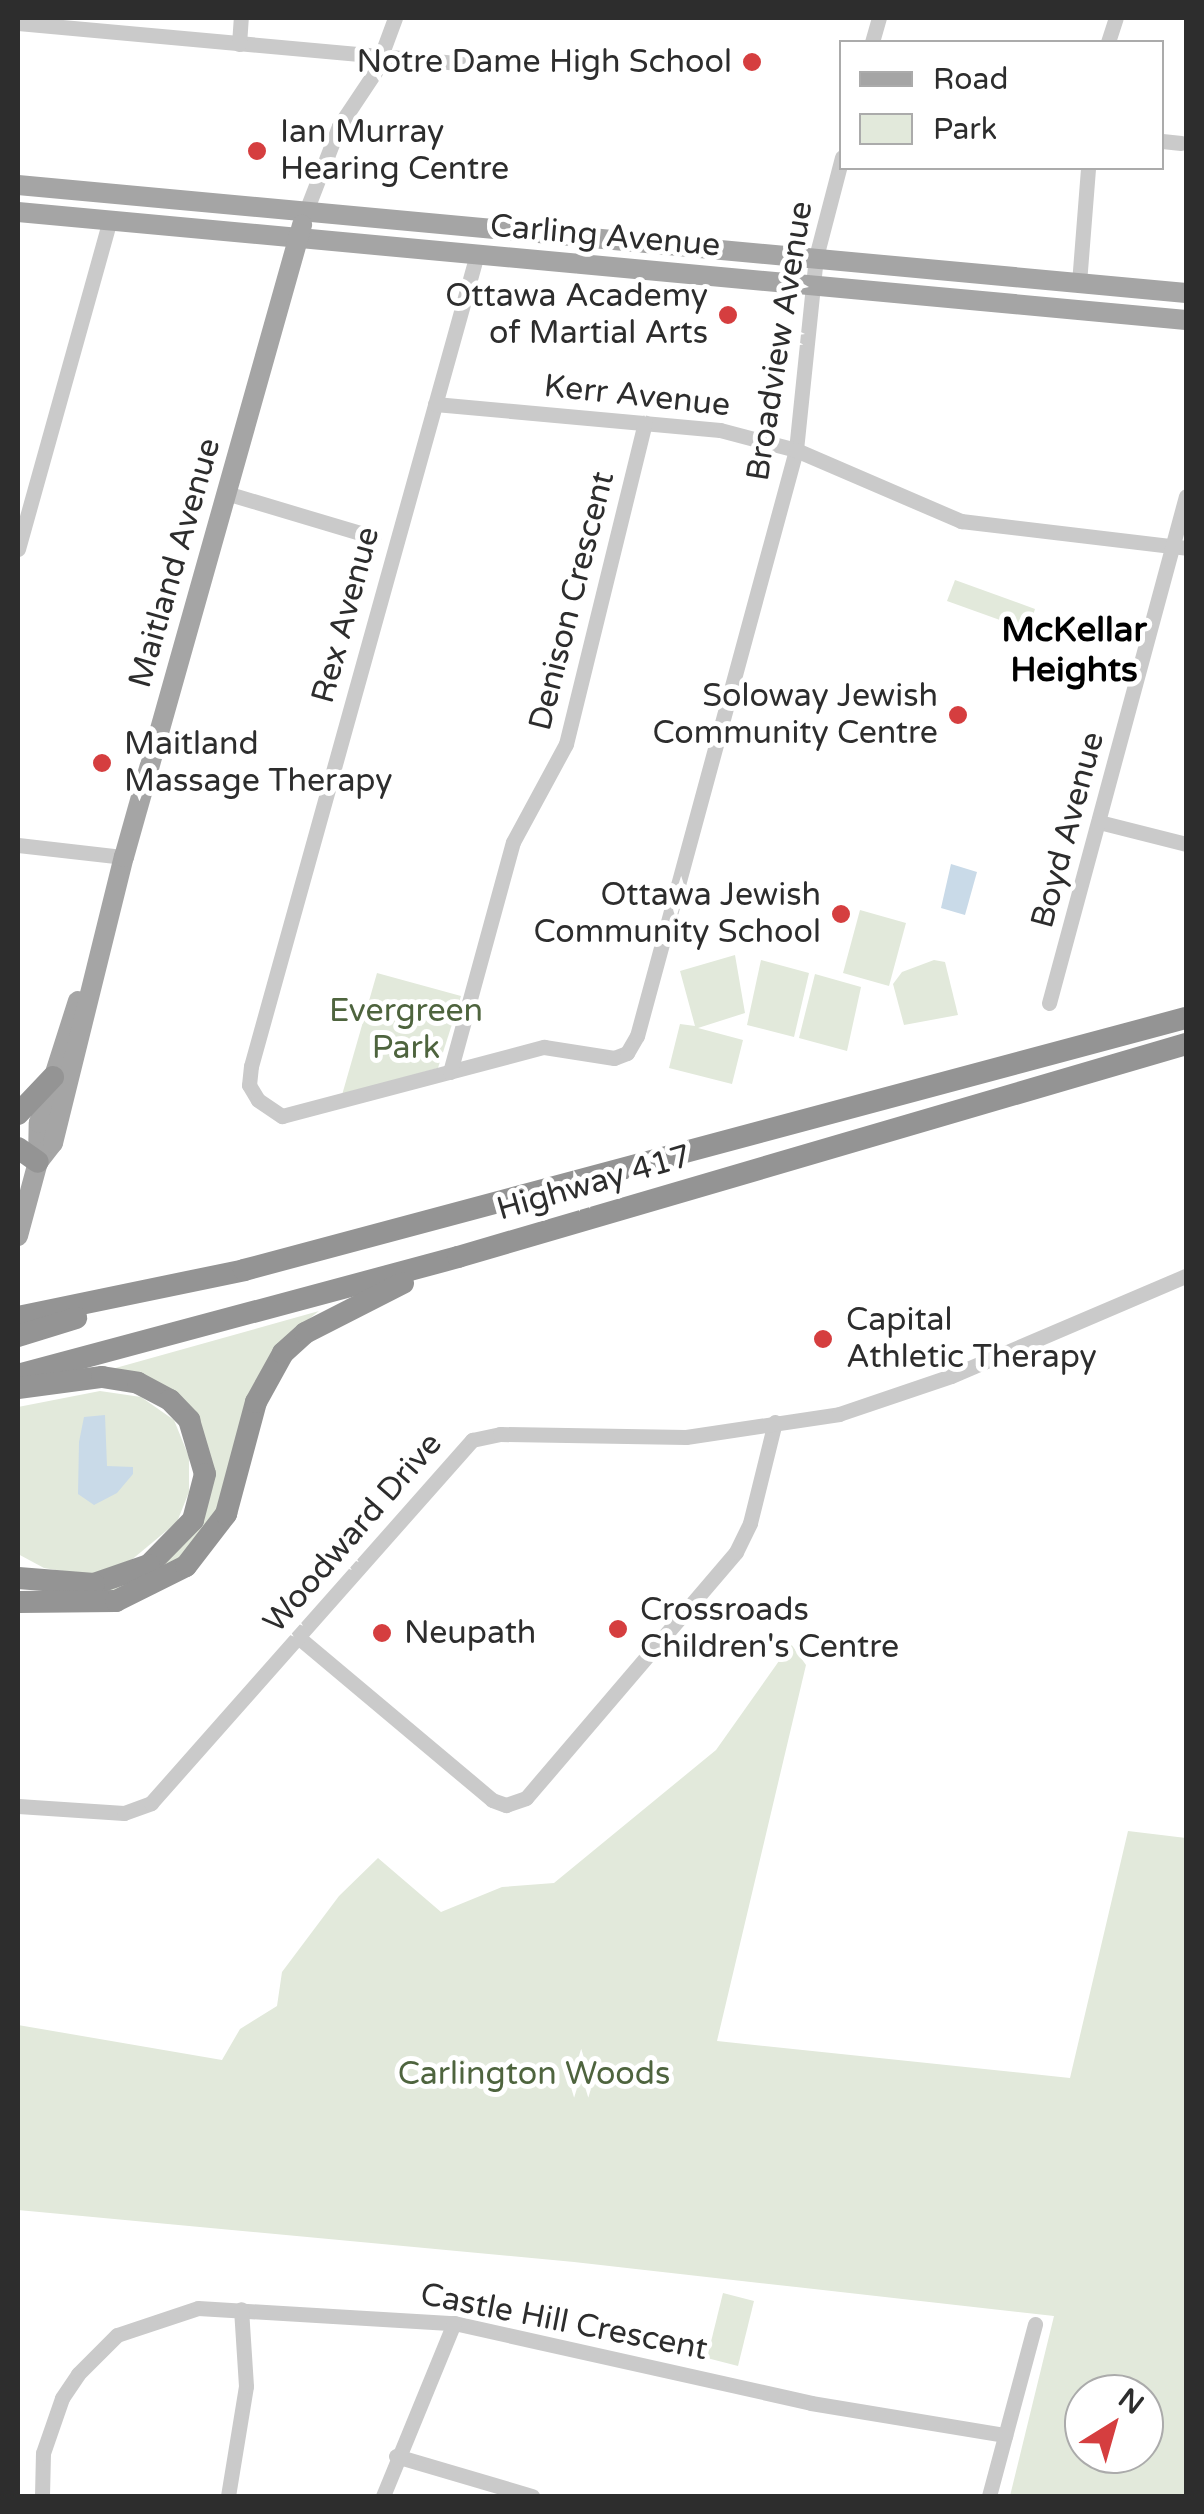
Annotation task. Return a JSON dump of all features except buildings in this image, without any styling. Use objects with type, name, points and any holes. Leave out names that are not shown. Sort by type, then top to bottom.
[{"type":"highway","points":[[18,1336],[184,1285],[1186,1018]]},
{"type":"highway","name":"Highway 417","points":[[18,1376],[458,1257],[1186,1044]]},
{"type":"highway","points":[[18,1114],[53,1077]]},
{"type":"highway","points":[[18,1148],[28,1164]]},
{"type":"highway","points":[[18,1602],[66,1604],[137,1596],[186,1566],[226,1514],[256,1402],[283,1353],[340,1312],[458,1257]]},
{"type":"highway","points":[[18,1317],[184,1285]]},
{"type":"highway","points":[[18,1388],[102,1377],[138,1382],[188,1420],[202,1458],[204,1486],[193,1520],[149,1564],[112,1581],[50,1584],[18,1578]]},
{"type":"highway","points":[[18,1568],[50,1584]]},
{"type":"highway","points":[[18,1592],[66,1604]]},
{"type":"main road","name":"Carling Avenue","points":[[18,184],[1186,293]]},
{"type":"main road","name":"Maitland Avenue","points":[[18,1236],[28,1164],[53,1077],[105,932],[306,211]]},
{"type":"main road","name":"Carling Avenue","points":[[18,212],[1186,320]]},
{"type":"main road","name":"Maitland Avenue","points":[[28,1164],[57,1128],[101,970],[105,932]]},
{"type":"street","points":[[239,44],[241,18]]},
{"type":"street","points":[[306,211],[339,126],[381,58],[395,18]]},
{"type":"street","points":[[18,23],[92,23],[239,44],[481,65]]},
{"type":"street","points":[[1164,141],[1181,144]]},
{"type":"street","name":"Broadview Avenue","points":[[450,1072],[544,1048],[590,1057],[627,1054],[796,450],[816,257],[839,169]]},
{"type":"street","points":[[1079,283],[1088,170]]},
{"type":"street","points":[[18,549],[110,220]]},
{"type":"street","name":"Rex Avenue","points":[[450,1072],[310,1114],[282,1116],[262,1105],[249,1085],[251,1066],[477,254]]},
{"type":"street","name":"Kerr Avenue","points":[[435,404],[720,430],[796,450],[960,521],[1180,547]]},
{"type":"street","name":"Denison Crescent","points":[[450,1072],[512,842],[566,744],[645,423]]},
{"type":"street","points":[[226,493],[374,537]]},
{"type":"street","name":"Boyd Avenue","points":[[1048,1004],[1180,547],[1186,496]]},
{"type":"street","points":[[1099,822],[1186,844]]},
{"type":"street","points":[[18,845],[124,857]]},
{"type":"street","name":"Woodward Drive","points":[[18,1806],[124,1813],[151,1803],[472,1440],[514,1434],[686,1437],[875,1405],[1186,1276]]},
{"type":"street","points":[[298,1637],[492,1800],[506,1806],[526,1798],[736,1552],[750,1524],[775,1422]]},
{"type":"street","points":[[228,2496],[246,2386],[241,2309]]},
{"type":"street","name":"Castle Hill Crescent","points":[[42,2496],[43,2453],[62,2398],[117,2336],[169,2313],[241,2309],[454,2323],[811,2403],[1006,2434]]},
{"type":"street","points":[[383,2496],[396,2456],[454,2323]]},
{"type":"street","points":[[989,2496],[1035,2324]]},
{"type":"street","points":[[396,2456],[532,2496]]},
{"type":"green space","points":[[955,580],[1035,609],[1028,630],[947,601]]},
{"type":"green space","points":[[860,910],[906,923],[889,986],[843,973]]},
{"type":"green space","points":[[735,955],[745,1013],[698,1028],[743,1040],[732,1084],[669,1068],[680,1024],[695,1026],[680,971]]},
{"type":"green space","points":[[761,960],[809,973],[794,1037],[747,1025]]},
{"type":"green space","points":[[934,960],[945,962],[958,1015],[904,1025],[893,984],[902,972]]},
{"type":"green space","name":"Evergreen Park","points":[[377,973],[461,996],[438,1068],[342,1095]]},
{"type":"green space","points":[[815,974],[861,987],[847,1051],[799,1038]]},
{"type":"green space","points":[[319,1311],[281,1341],[224,1504],[198,1545],[125,1594],[72,1591],[185,1541],[200,1427],[112,1369]]},
{"type":"green space","points":[[100,1391],[141,1397],[174,1420],[189,1457],[189,1492],[177,1522],[123,1567],[87,1575],[44,1568],[18,1554],[18,1407]]},
{"type":"green space","name":"Carlington Woods","points":[[791,1644],[806,1665],[717,2041],[1070,2078],[1128,1831],[1186,1838],[1186,2496],[1010,2496],[1054,2316],[574,2262],[18,2210],[18,2025],[222,2060],[240,2029],[277,2006],[282,1972],[339,1896],[378,1858],[441,1912],[502,1887],[554,1883],[716,1750]]},
{"type":"green space","points":[[723,2293],[754,2301],[738,2366],[707,2358]]},
{"type":"water","points":[[951,864],[977,872],[965,915],[941,908]]},
{"type":"water","points":[[105,1415],[107,1466],[133,1467],[133,1474],[117,1493],[94,1505],[78,1494],[79,1442],[84,1417]]},
{"type":"place","name":"Notre Dame High School","points":[[752,62]]},
{"type":"place","name":"Ian Murray Hearing Centre","points":[[257,151]]},
{"type":"place","name":"Ottawa Academy of Martial Arts","points":[[728,315]]},
{"type":"place","name":"Soloway Jewish Community Centre","points":[[958,715]]},
{"type":"place","name":"Maitland Massage Therapy","points":[[102,763]]},
{"type":"place","name":"Ottawa Jewish Community School","points":[[841,914]]},
{"type":"place","name":"Capital Athletic Therapy","points":[[823,1339]]},
{"type":"place","name":"Crossroads Children's Centre","points":[[618,1629]]},
{"type":"place","name":"Neupath","points":[[382,1633]]},
{"type":"district","name":"McKellar Heights","points":[[1074,650]]}]
